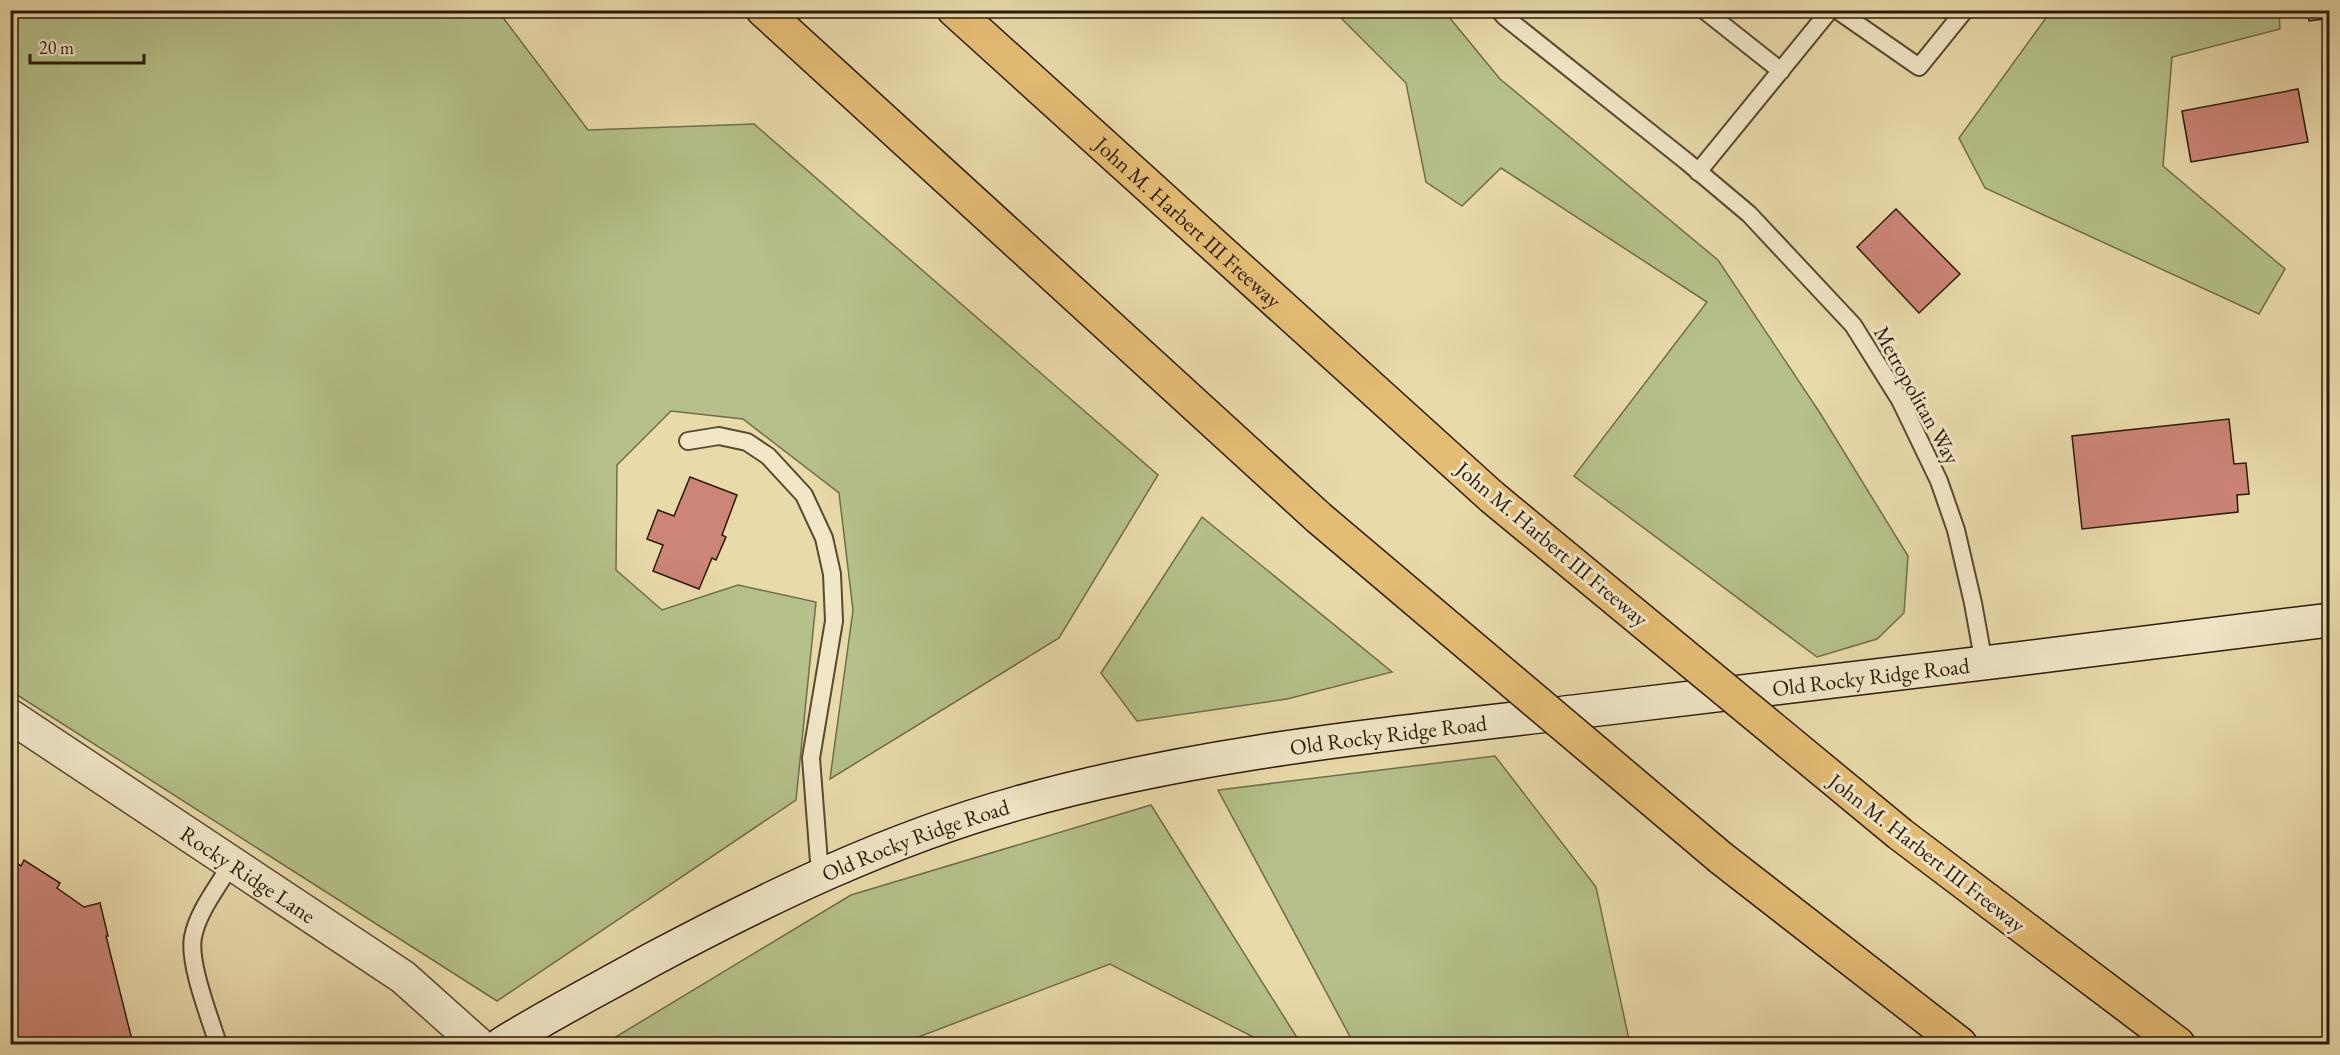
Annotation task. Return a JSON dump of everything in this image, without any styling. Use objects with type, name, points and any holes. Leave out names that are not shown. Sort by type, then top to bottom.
[{"type":"highway","points":[[763,10],[1319,518],[1720,858],[1960,1044]]},
{"type":"highway","name":"John M. Harbert III Freeway","points":[[954,10],[1492,497],[1899,834],[2178,1044]]},
{"type":"street","name":"Old Rocky Ridge Road","points":[[502,1044],[540,1020],[711,928],[820,875],[930,831],[1016,804],[1106,780],[1177,765],[1412,732],[2330,620]]},
{"type":"street","name":"Rocky Ridge Lane","points":[[10,716],[402,977],[478,1044]]},
{"type":"lane","name":"Metropolitan Way","points":[[1499,10],[1505,18],[1749,214],[1852,326],[1900,400],[1939,481],[1956,530],[1984,664]]},
{"type":"lane","points":[[1704,10],[1781,70]]},
{"type":"lane","points":[[1698,172],[1830,10]]},
{"type":"lane","points":[[1837,10],[1919,67],[1965,10]]},
{"type":"lane","points":[[688,441],[719,436],[747,442],[768,456],[804,495],[824,538],[832,574],[834,621],[811,758],[820,875]]},
{"type":"lane","points":[[218,1044],[195,967],[193,939],[201,914],[231,864]]},
{"type":"green space","points":[[10,11],[498,11],[588,130],[754,124],[1158,475],[1059,638],[830,779],[853,610],[839,493],[743,419],[671,411],[617,465],[616,570],[662,610],[738,585],[816,602],[796,800],[497,1001],[11,691]]},
{"type":"green space","points":[[1334,11],[1444,11],[1500,79],[1718,260],[1820,413],[1908,556],[1904,613],[1877,639],[1817,657],[1574,476],[1707,302],[1501,168],[1462,206],[1426,182],[1406,83]]},
{"type":"green space","points":[[2051,11],[2279,11],[2280,29],[2172,57],[2163,166],[2285,269],[2259,314],[1985,188],[1959,138]]},
{"type":"green space","points":[[1202,517],[1392,672],[1287,699],[1137,721],[1101,673]]},
{"type":"green space","points":[[1495,756],[1596,887],[1630,1044],[1354,1044],[1218,790]]},
{"type":"green space","points":[[1151,805],[1301,1044],[1267,1044],[1110,964],[900,1044],[604,1044],[851,895]]},
{"type":"building","points":[[2308,10],[2330,10],[2330,18],[2309,21]]},
{"type":"building","points":[[2298,89],[2308,142],[2191,162],[2182,111]]},
{"type":"building","points":[[1896,209],[1960,274],[1919,313],[1857,247]]},
{"type":"building","points":[[2229,419],[2234,464],[2246,463],[2249,494],[2237,495],[2238,512],[2082,529],[2072,436]]},
{"type":"building","points":[[690,477],[737,495],[722,535],[726,537],[716,560],[712,558],[699,589],[653,571],[663,545],[647,539],[658,510],[674,516]]},
{"type":"building","points":[[10,859],[21,866],[24,860],[60,883],[57,888],[84,907],[100,903],[133,1044],[10,1044]]}]
